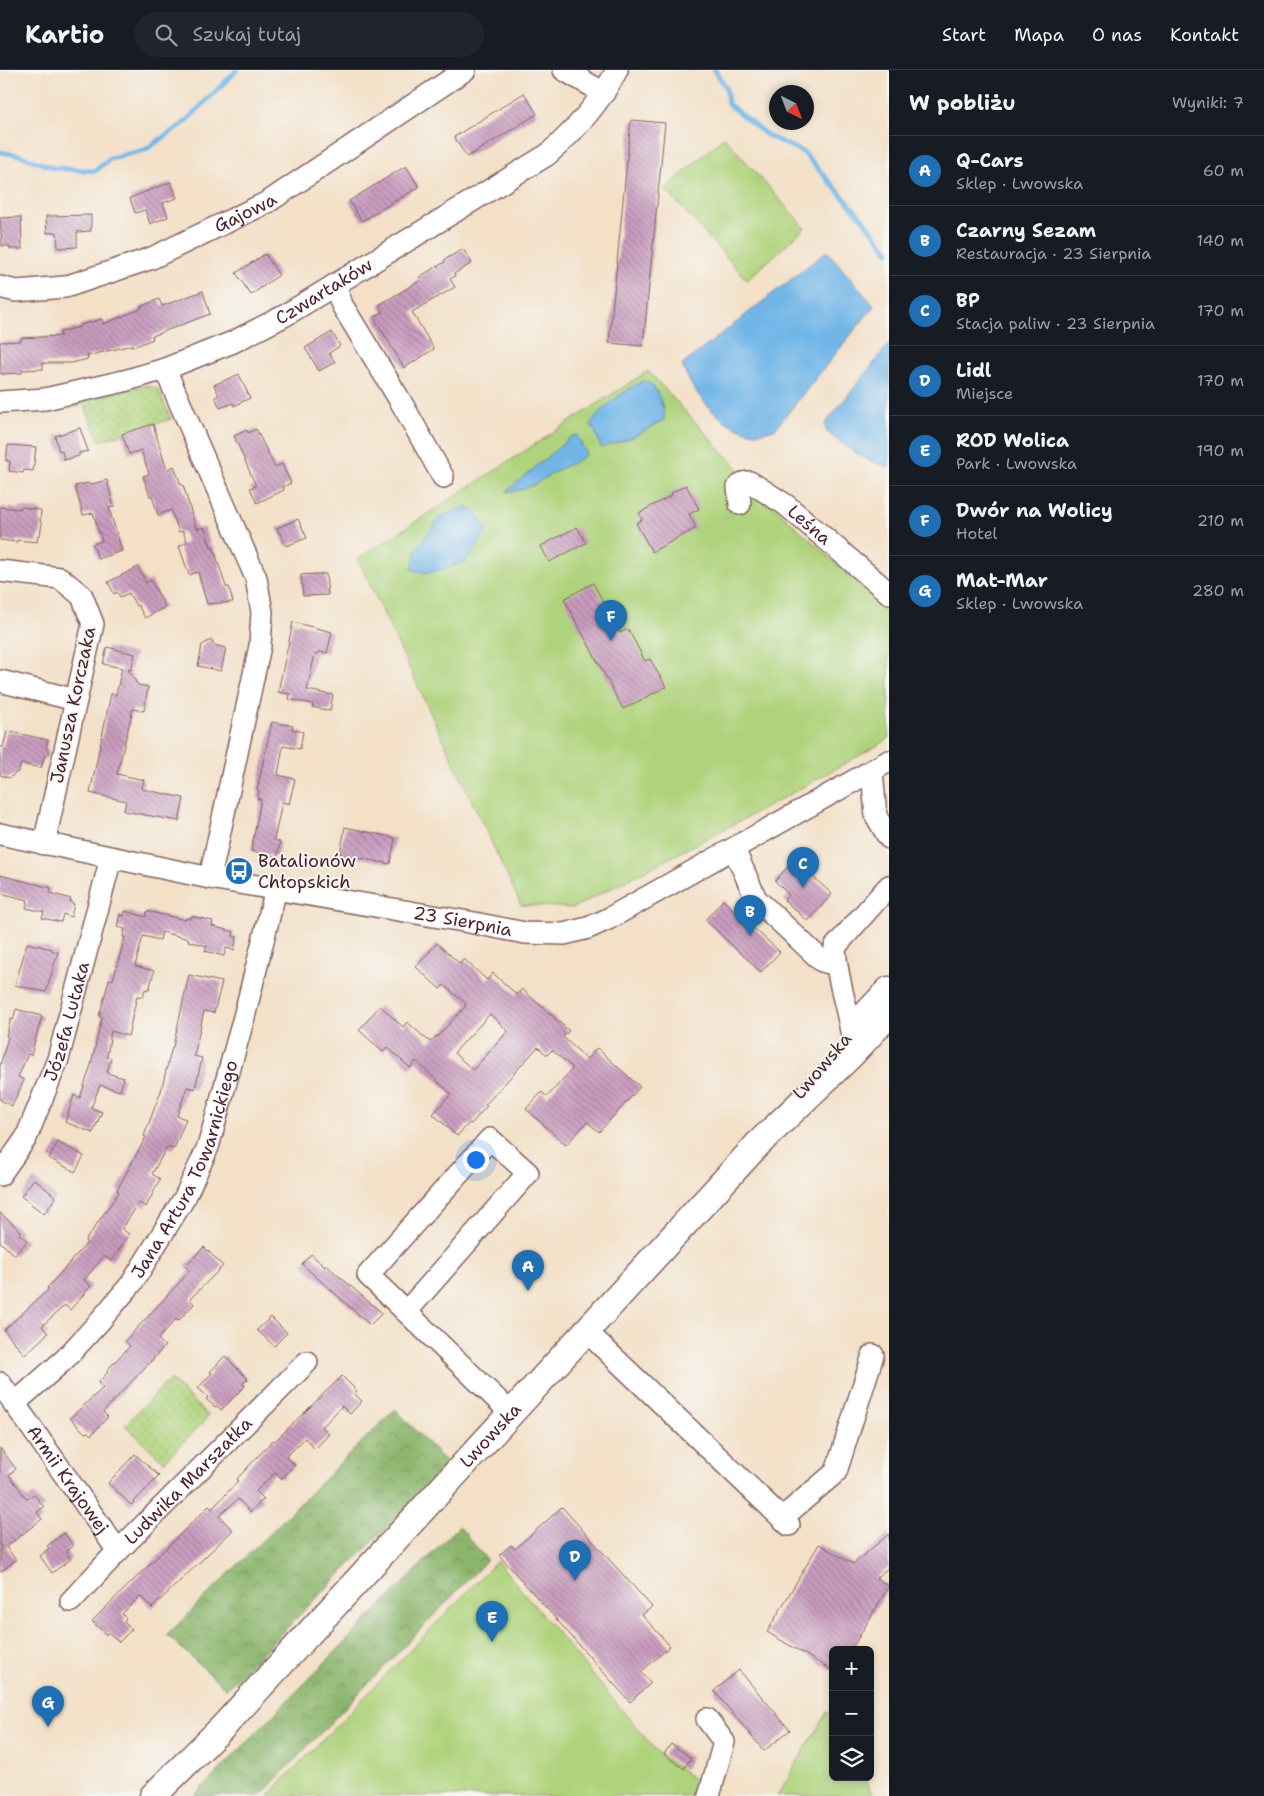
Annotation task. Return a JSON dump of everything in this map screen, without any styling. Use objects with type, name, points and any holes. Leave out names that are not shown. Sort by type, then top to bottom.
[{"type":"main road","name":"Lwowska","points":[[153,1796],[222,1728],[758,1144],[852,1030],[889,990]]},
{"type":"main road","name":"Lwowska","points":[[758,1144],[852,1054],[889,1014]]},
{"type":"main road","name":"Lwowska","points":[[166,1796],[222,1728]]},
{"type":"street","name":"Gajowa","points":[[0,287],[16,291],[65,287],[152,258],[268,202],[465,70]]},
{"type":"street","points":[[564,70],[604,93],[617,70]]},
{"type":"street","name":"Czwartaków","points":[[0,402],[45,399],[165,370],[233,342],[284,316],[547,155],[584,120],[604,93]]},
{"type":"street","points":[[335,285],[342,305],[402,402],[443,477]]},
{"type":"street","points":[[165,370],[256,578],[262,612],[260,646],[210,878]]},
{"type":"street","name":"Leśna","points":[[740,504],[738,487],[743,483],[750,482],[786,505],[889,593]]},
{"type":"street","name":"Janusza Korczaka","points":[[0,571],[60,578],[82,596],[93,624],[44,844]]},
{"type":"street","points":[[0,682],[76,700]]},
{"type":"street","points":[[880,766],[876,816],[889,838]]},
{"type":"street","name":"23 Sierpnia","points":[[0,834],[210,878],[525,933],[564,934],[588,928],[608,919],[880,766]]},
{"type":"street","points":[[734,849],[756,900],[822,961],[836,965]]},
{"type":"street","name":"Józefa Lutaka","points":[[0,1175],[26,1138],[58,1059],[111,858]]},
{"type":"street","points":[[852,1030],[836,965],[835,947],[889,886]]},
{"type":"street","name":"Jana Artura Towarnickiego","points":[[14,1404],[65,1358],[121,1296],[159,1241],[185,1197],[208,1148],[244,1017],[276,889]]},
{"type":"street","points":[[406,1312],[528,1173],[490,1139],[368,1275],[406,1312],[511,1413]]},
{"type":"street","points":[[586,1331],[786,1522],[836,1472],[873,1355]]},
{"type":"street","name":"Ludwika Marszałka","points":[[71,1600],[118,1550],[307,1362]]},
{"type":"street","name":"Armii Krajowej","points":[[0,1384],[118,1550]]},
{"type":"street","points":[[707,1719],[724,1742],[710,1796]]},
{"type":"green space","points":[[724,137],[805,228],[747,280],[665,189]]},
{"type":"green space","points":[[648,371],[769,502],[889,612],[889,739],[767,807],[573,908],[521,905],[358,559]]},
{"type":"green space","points":[[147,385],[158,389],[171,419],[100,441],[84,405],[74,407],[74,402]]},
{"type":"green space","points":[[170,1379],[209,1416],[164,1462],[125,1425]]},
{"type":"green space","points":[[395,1409],[449,1465],[226,1689],[167,1635]]},
{"type":"green space","points":[[459,1526],[487,1560],[260,1796],[194,1796]]},
{"type":"green space","points":[[497,1561],[657,1752],[698,1782],[696,1796],[268,1796]]},
{"type":"green space","points":[[827,1712],[829,1713],[829,1781],[867,1781],[872,1796],[777,1796]]},
{"type":"water","points":[[827,251],[874,306],[775,429],[756,433],[732,425],[710,409],[701,399],[693,388],[682,365]]},
{"type":"water","points":[[889,344],[889,467],[872,461],[848,448],[826,431],[825,424]]},
{"type":"water","points":[[643,381],[651,384],[657,391],[664,420],[631,438],[601,448],[595,431],[590,424],[614,400]]},
{"type":"water","points":[[577,435],[586,454],[583,457],[528,487],[506,492],[572,436]]},
{"type":"water","points":[[465,507],[475,511],[487,531],[473,553],[464,563],[429,573],[412,570],[416,550],[440,517]]},
{"type":"building","points":[[524,93],[537,114],[467,157],[454,137]]},
{"type":"building","points":[[631,120],[665,123],[643,346],[609,343]]},
{"type":"building","points":[[406,166],[419,187],[362,221],[349,201]]},
{"type":"building","points":[[171,182],[177,198],[163,203],[168,217],[150,224],[145,210],[135,213],[130,198]]},
{"type":"building","points":[[91,215],[91,231],[77,232],[77,247],[58,248],[57,232],[47,233],[46,216]]},
{"type":"building","points":[[21,217],[22,249],[10,249],[9,246],[2,246],[0,218]]},
{"type":"building","points":[[463,249],[472,263],[454,274],[455,276],[450,279],[455,287],[412,312],[434,349],[404,368],[374,317],[383,312],[379,305],[421,280],[419,277]]},
{"type":"building","points":[[265,254],[279,275],[251,295],[236,273]]},
{"type":"building","points":[[203,291],[210,314],[152,336],[153,339],[133,347],[132,345],[87,356],[88,359],[71,363],[43,363],[43,369],[1,374],[0,342],[21,341],[21,338],[61,336],[60,332],[102,319],[103,324],[141,309],[140,307],[159,299],[162,306]]},
{"type":"building","points":[[332,332],[340,346],[329,353],[335,362],[319,371],[305,348]]},
{"type":"building","points":[[239,374],[250,398],[234,406],[233,403],[220,408],[215,397],[219,395],[214,385]]},
{"type":"building","points":[[153,424],[166,467],[168,469],[174,466],[181,485],[183,485],[196,528],[204,527],[211,547],[213,546],[226,587],[229,587],[233,602],[207,604],[198,572],[189,575],[179,546],[187,542],[183,531],[179,532],[171,510],[158,515],[143,476],[149,474],[141,450],[129,454],[122,434]]},
{"type":"building","points":[[80,428],[88,451],[79,453],[79,456],[64,460],[62,451],[59,451],[55,436]]},
{"type":"building","points":[[256,429],[275,467],[282,464],[291,483],[283,487],[284,490],[257,503],[250,488],[256,486],[234,436],[247,430],[248,433]]},
{"type":"building","points":[[8,445],[36,447],[33,471],[24,470],[23,473],[9,471],[10,461],[6,461]]},
{"type":"building","points":[[107,480],[114,507],[109,508],[122,551],[98,559],[93,544],[102,541],[93,513],[83,515],[75,486],[88,483],[89,485]]},
{"type":"building","points":[[686,485],[699,509],[689,514],[696,528],[652,552],[636,523],[642,520],[639,513]]},
{"type":"building","points":[[0,507],[41,510],[40,522],[42,523],[37,542],[0,540]]},
{"type":"building","points":[[298,519],[307,538],[286,546],[277,528]]},
{"type":"building","points":[[577,527],[586,543],[549,562],[541,546]]},
{"type":"building","points":[[138,567],[146,583],[151,580],[165,607],[145,618],[129,593],[120,597],[117,592],[114,594],[108,582]]},
{"type":"building","points":[[326,574],[328,595],[303,596],[301,575]]},
{"type":"building","points":[[593,583],[620,633],[628,629],[645,661],[650,659],[666,687],[623,709],[564,599]]},
{"type":"building","points":[[293,622],[332,632],[327,653],[319,652],[315,654],[307,690],[333,695],[330,711],[312,707],[313,704],[289,699],[290,694],[278,692]]},
{"type":"building","points":[[211,640],[214,645],[226,648],[221,671],[198,666],[202,645]]},
{"type":"building","points":[[107,647],[135,654],[131,670],[128,669],[138,685],[148,687],[144,711],[133,709],[117,774],[144,780],[142,789],[184,798],[179,821],[124,811],[126,801],[90,793],[111,694],[116,695],[122,668],[103,664]]},
{"type":"building","points":[[272,722],[293,726],[292,729],[303,732],[300,749],[283,746],[278,775],[295,779],[289,804],[282,802],[274,840],[280,842],[277,857],[251,851],[261,799],[257,799],[259,791],[257,790]]},
{"type":"building","points":[[7,731],[48,740],[46,747],[50,753],[44,757],[41,768],[21,764],[19,771],[9,778],[0,775],[0,747],[3,747]]},
{"type":"building","points":[[345,827],[395,838],[390,864],[340,854]]},
{"type":"building","points":[[794,860],[832,894],[808,921],[784,900],[789,895],[775,881]]},
{"type":"building","points":[[0,875],[51,888],[50,893],[71,899],[70,902],[74,904],[71,917],[63,914],[61,922],[42,918],[44,912],[26,908],[28,900],[0,893]]},
{"type":"building","points":[[723,900],[780,952],[761,972],[705,920]]},
{"type":"building","points":[[125,911],[146,917],[147,911],[185,920],[186,918],[190,919],[191,916],[213,921],[212,926],[234,932],[233,936],[237,937],[234,950],[226,948],[224,956],[205,951],[207,946],[188,941],[189,939],[162,932],[160,940],[143,936],[135,966],[154,971],[149,990],[145,989],[143,997],[137,996],[128,1036],[111,1031],[107,1057],[111,1058],[107,1073],[124,1078],[120,1091],[100,1085],[91,1108],[102,1112],[93,1133],[65,1122],[74,1095],[80,1098],[91,1065],[102,1017],[99,1016],[109,979],[113,980],[125,937],[123,937],[125,929],[117,927],[120,914],[124,916]]},
{"type":"building","points":[[27,943],[58,952],[46,992],[15,985]]},
{"type":"building","points":[[437,943],[460,964],[464,959],[487,980],[493,973],[517,995],[522,989],[569,1031],[563,1037],[587,1059],[597,1048],[640,1087],[599,1132],[587,1122],[566,1145],[526,1109],[542,1092],[547,1097],[573,1068],[552,1050],[547,1055],[538,1047],[485,1105],[487,1106],[471,1124],[469,1123],[457,1136],[433,1114],[451,1094],[416,1061],[410,1068],[387,1047],[383,1052],[359,1030],[380,1006],[403,1027],[407,1022],[430,1042],[465,1007],[466,1004],[444,985],[440,989],[416,967]],"holes":[[[490,1014],[508,1031],[473,1070],[454,1053]]]},
{"type":"building","points":[[189,975],[222,982],[214,1013],[204,1011],[194,1056],[202,1058],[195,1089],[187,1087],[177,1116],[186,1119],[174,1149],[167,1147],[152,1174],[160,1179],[146,1207],[139,1203],[122,1229],[129,1234],[112,1261],[104,1256],[84,1280],[91,1286],[70,1310],[65,1305],[42,1326],[48,1333],[25,1355],[4,1330],[49,1289],[47,1288],[87,1243],[85,1241],[119,1192],[117,1190],[146,1137],[144,1136],[161,1091]]},
{"type":"building","points":[[16,1009],[42,1016],[31,1055],[28,1054],[18,1077],[24,1080],[12,1106],[0,1100],[0,1066],[8,1037],[6,1036]]},
{"type":"building","points":[[58,1142],[84,1156],[75,1172],[49,1158]]},
{"type":"building","points":[[34,1179],[56,1197],[44,1214],[21,1196]]},
{"type":"building","points":[[0,1213],[21,1231],[19,1234],[27,1241],[15,1255],[0,1242]]},
{"type":"building","points":[[204,1247],[223,1266],[190,1299],[194,1304],[178,1321],[176,1319],[158,1339],[165,1346],[103,1412],[108,1417],[91,1435],[88,1432],[85,1433],[70,1418],[103,1388],[98,1383],[108,1372],[107,1370],[130,1346],[125,1341],[190,1271],[185,1266]]},
{"type":"building","points":[[311,1254],[382,1313],[370,1325],[302,1264]]},
{"type":"building","points":[[271,1317],[287,1333],[274,1346],[257,1330]]},
{"type":"building","points":[[225,1356],[248,1379],[243,1383],[245,1386],[221,1410],[206,1399],[208,1397],[198,1388]]},
{"type":"building","points":[[342,1376],[357,1391],[354,1393],[362,1401],[350,1414],[342,1406],[322,1427],[329,1434],[315,1449],[305,1438],[286,1457],[295,1465],[281,1479],[275,1473],[256,1491],[264,1499],[250,1512],[238,1499],[219,1516],[233,1530],[152,1608],[140,1596],[122,1614],[126,1618],[124,1621],[132,1629],[119,1642],[108,1632],[106,1635],[92,1621],[209,1506],[212,1509],[273,1440],[275,1441]]},
{"type":"building","points":[[0,1448],[16,1469],[9,1475],[27,1499],[34,1494],[44,1507],[37,1512],[42,1519],[6,1547],[16,1560],[0,1572]]},
{"type":"building","points":[[135,1454],[159,1476],[131,1505],[108,1483]]},
{"type":"building","points":[[562,1507],[652,1607],[642,1615],[670,1646],[641,1672],[651,1683],[630,1702],[499,1555],[511,1545],[515,1549]]},
{"type":"building","points":[[64,1533],[73,1546],[66,1551],[71,1559],[52,1573],[40,1556],[49,1548],[47,1546]]},
{"type":"building","points":[[889,1534],[889,1567],[876,1578],[889,1586],[853,1646],[829,1646],[829,1669],[767,1632],[819,1544],[853,1564]]},
{"type":"building","points":[[739,1670],[790,1730],[764,1751],[714,1691]]},
{"type":"building","points":[[671,1744],[691,1758],[684,1769],[664,1754]]},
{"type":"waterway","points":[[0,152],[19,155],[54,168],[95,171],[111,158],[145,150],[183,124],[237,70]]},
{"type":"waterway","points":[[715,70],[726,88],[728,104],[768,136],[803,152],[862,218],[889,252]]},
{"type":"place","name":"Dwór na Wolicy","points":[[611,641]]},
{"type":"place","name":"Batalionów Chłopskich","points":[[239,871]]},
{"type":"place","name":"BP","points":[[803,888]]},
{"type":"place","name":"Czarny Sezam","points":[[750,936]]},
{"type":"place","name":"Q-Cars","points":[[528,1291]]},
{"type":"place","name":"Lidl","points":[[575,1581]]},
{"type":"place","name":"ROD Wolica","points":[[492,1642]]},
{"type":"place","name":"Mat-Mar","points":[[48,1727]]}]
